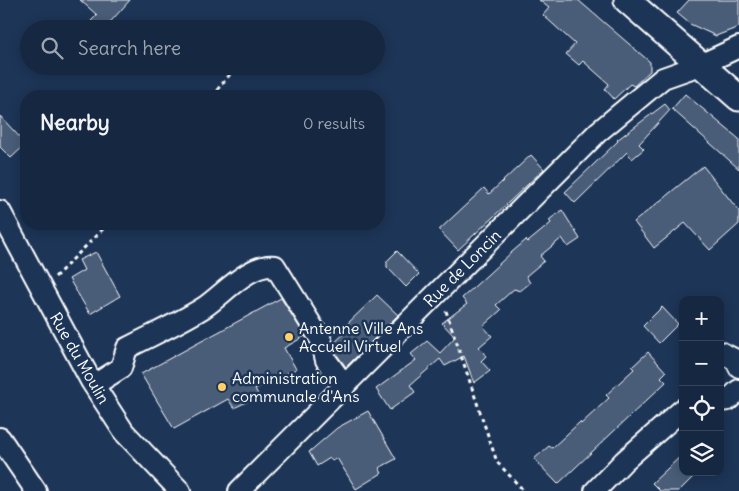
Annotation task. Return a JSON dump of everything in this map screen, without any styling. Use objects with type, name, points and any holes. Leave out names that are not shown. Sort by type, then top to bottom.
[{"type":"main road","points":[[627,0],[700,66],[739,98]]},
{"type":"street","name":"Rue de Loncin","points":[[239,491],[598,132],[664,78],[700,66],[739,47]]},
{"type":"street","name":"Rue du Moulin","points":[[0,211],[94,384],[124,432],[180,491]]},
{"type":"street","points":[[94,384],[121,368],[127,348],[204,307],[226,288],[265,265],[275,266],[321,340],[326,360],[345,386]]},
{"type":"street","points":[[724,354],[736,360],[739,367]]},
{"type":"street","points":[[724,400],[728,400],[739,390]]},
{"type":"street","points":[[595,491],[624,461],[679,413]]},
{"type":"street","points":[[0,438],[36,491]]},
{"type":"path","points":[[217,90],[230,75]]},
{"type":"path","points":[[42,290],[102,230]]},
{"type":"path","points":[[439,291],[497,462],[524,491]]},
{"type":"building","points":[[80,0],[130,0],[112,20],[92,20],[97,15]]},
{"type":"building","points":[[539,0],[578,0],[650,62],[650,71],[634,86],[630,84],[614,99],[605,89],[609,84],[583,61],[579,65],[566,54],[575,44],[543,15],[549,8]]},
{"type":"building","points":[[689,0],[739,0],[739,27],[716,36],[690,24],[677,13]]},
{"type":"building","points":[[685,94],[739,139],[739,169],[672,109]]},
{"type":"building","points":[[665,104],[670,110],[639,144],[644,149],[632,159],[627,152],[575,203],[565,192],[617,140]]},
{"type":"building","points":[[0,116],[20,138],[20,150],[11,158],[0,147]]},
{"type":"building","points":[[531,155],[544,169],[458,250],[439,230],[484,188],[489,194]]},
{"type":"building","points":[[703,166],[739,211],[739,224],[710,250],[685,223],[654,248],[634,222]]},
{"type":"building","points":[[562,210],[580,239],[568,247],[562,238],[540,256],[544,261],[526,276],[530,283],[520,291],[514,289],[496,305],[501,310],[483,326],[492,336],[479,347],[486,356],[481,361],[490,371],[474,383],[464,356],[445,366],[440,359],[410,385],[415,392],[390,410],[376,389],[416,360],[411,354],[427,341],[440,353],[455,337],[442,323],[467,304],[462,298],[526,240],[528,242],[551,223],[549,220]]},
{"type":"building","points":[[397,251],[419,274],[406,287],[387,267],[387,261]]},
{"type":"building","points":[[96,252],[120,296],[90,314],[69,279],[84,270],[79,260]]},
{"type":"building","points":[[377,295],[398,315],[346,367],[337,355],[336,352],[338,350],[334,343],[347,331],[343,328]]},
{"type":"building","points":[[281,298],[305,336],[284,348],[296,369],[255,389],[259,396],[234,408],[228,399],[174,429],[141,374]]},
{"type":"building","points":[[662,307],[678,324],[659,343],[643,326]]},
{"type":"building","points":[[648,352],[666,372],[661,377],[666,382],[558,484],[534,459],[549,446],[552,448],[609,398],[606,395],[634,369],[632,367]]},
{"type":"building","points":[[368,411],[396,459],[379,468],[382,473],[356,489],[337,458],[332,461],[330,458],[317,466],[309,452],[337,428]]},
{"type":"building","points":[[679,458],[679,476],[694,476],[679,491],[660,491],[652,483]]},
{"type":"place","name":"Antenne Ville Ans Accueil Virtuel","points":[[289,337]]},
{"type":"place","name":"Administration communale d'Ans","points":[[222,387]]}]
